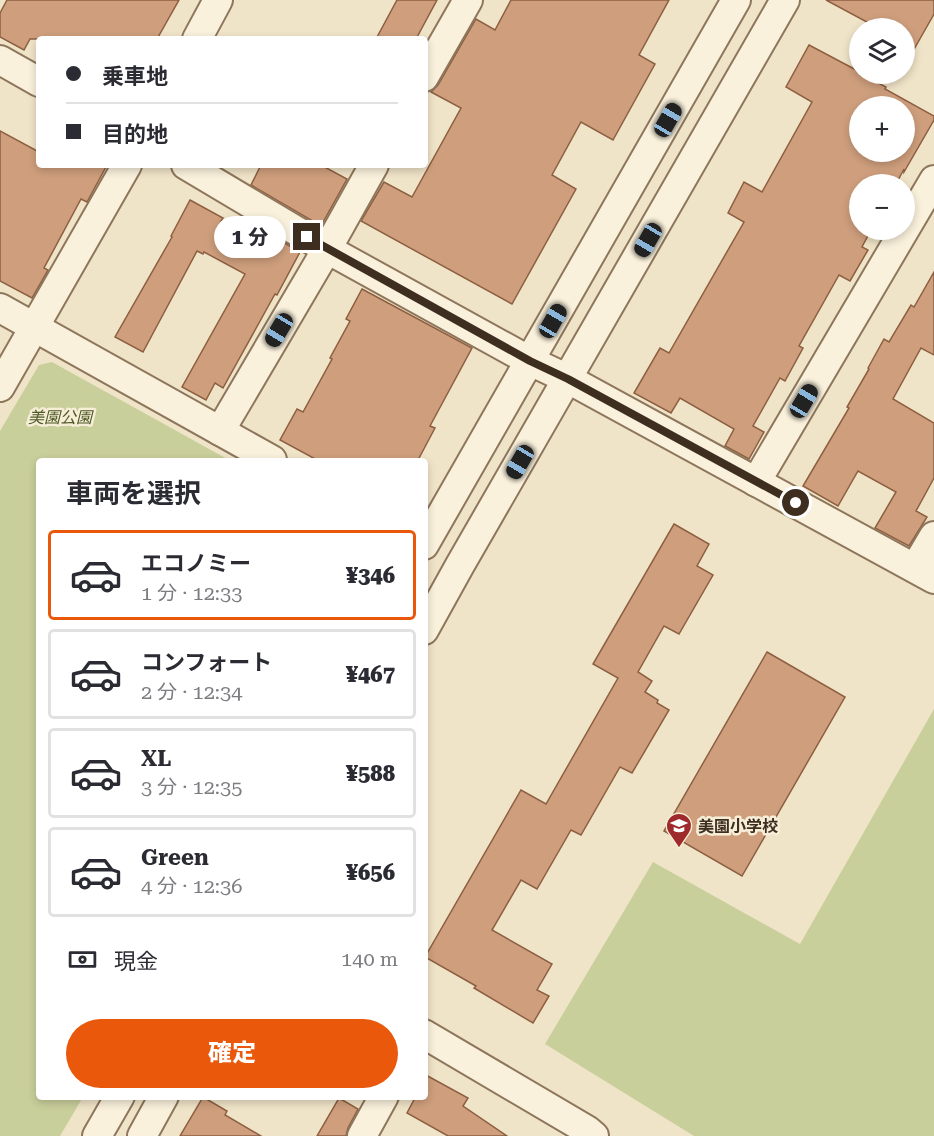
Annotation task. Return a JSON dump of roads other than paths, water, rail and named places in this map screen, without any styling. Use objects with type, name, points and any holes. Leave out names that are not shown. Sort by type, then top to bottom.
[{"type":"street","points":[[199,36],[218,0]]},
{"type":"street","points":[[428,70],[468,0]]},
{"type":"street","points":[[428,539],[736,0]]},
{"type":"street","points":[[428,623],[785,0]]},
{"type":"street","points":[[0,60],[36,80]]},
{"type":"street","points":[[0,387],[125,168]]},
{"type":"street","points":[[191,168],[327,249],[925,574],[934,536]]},
{"type":"street","points":[[219,430],[373,168]]},
{"type":"street","points":[[756,482],[934,180]]},
{"type":"street","points":[[0,308],[268,458]]},
{"type":"street","points":[[428,548],[460,565]]},
{"type":"street","points":[[428,1036],[588,1134]]},
{"type":"street","points":[[97,1136],[118,1100]]},
{"type":"street","points":[[142,1136],[162,1100]]},
{"type":"street","points":[[362,1136],[382,1100]]},
{"type":"place","name":"美園小学校","points":[[679,849]]},
{"type":"park label","name":"美園公園","points":[[60,417]]}]
